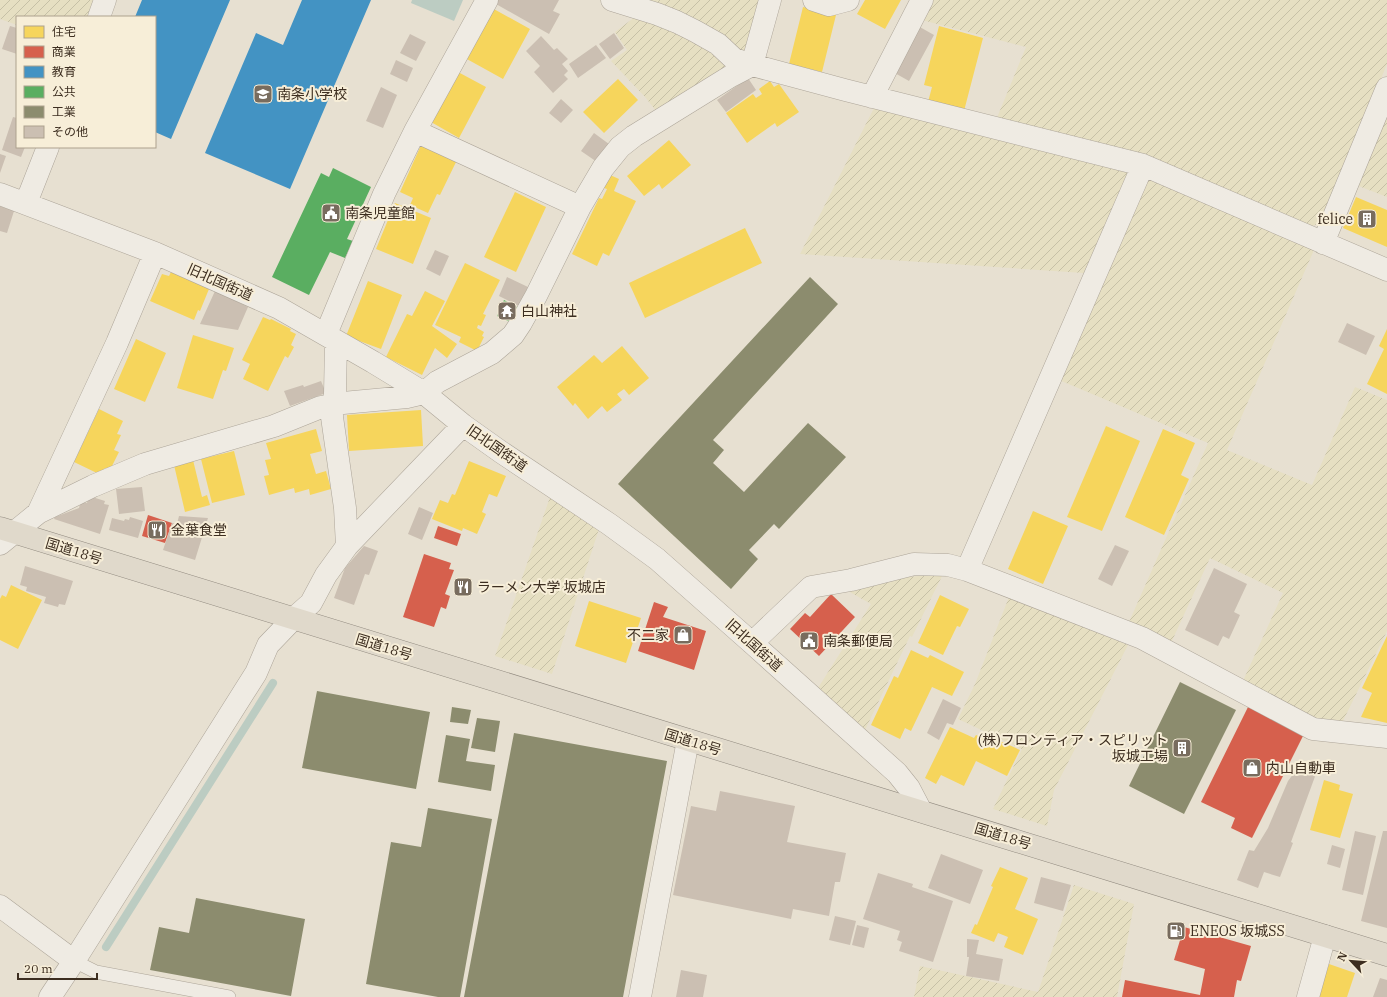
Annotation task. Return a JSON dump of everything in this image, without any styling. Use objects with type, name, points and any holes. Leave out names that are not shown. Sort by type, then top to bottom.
[{"type":"highway","name":"国道18号","points":[[4,535],[293,619],[1387,955]]},
{"type":"street","points":[[99,16],[105,0]]},
{"type":"street","points":[[347,546],[345,508],[332,416],[335,394],[331,337],[384,194],[415,131],[487,0]]},
{"type":"street","points":[[612,0],[657,14],[683,25],[718,44],[734,59],[752,65],[1142,165],[1387,270]]},
{"type":"street","points":[[4,535],[38,513],[93,486],[145,464],[274,426],[321,407],[333,404],[407,397],[424,393],[437,382],[492,353],[513,335],[536,296],[580,207],[603,168],[620,147],[634,136],[731,76],[752,65],[770,0]]},
{"type":"street","points":[[814,0],[829,5],[848,0]]},
{"type":"street","points":[[872,97],[922,0]]},
{"type":"street","points":[[1323,243],[1387,88]]},
{"type":"street","points":[[415,131],[580,207]]},
{"type":"street","points":[[26,203],[48,148]]},
{"type":"street","points":[[967,570],[1142,165]]},
{"type":"street","name":"旧北国街道","points":[[0,194],[155,253],[279,308],[331,337],[424,393],[501,452],[609,524],[657,559],[897,773],[909,788],[921,811]]},
{"type":"street","points":[[38,513],[117,343],[155,253]]},
{"type":"street","points":[[50,997],[256,673],[268,645],[311,603],[326,574],[347,546],[463,424]]},
{"type":"street","points":[[752,643],[811,587],[851,580],[914,564],[948,565],[967,570],[1142,638],[1313,728],[1387,737]]},
{"type":"street","points":[[640,997],[688,740]]},
{"type":"street","points":[[0,906],[74,961]]},
{"type":"street","points":[[1308,997],[1325,936]]},
{"type":"lane","points":[[74,961],[96,972],[229,997]]},
{"type":"shaded area","points":[[0,0],[93,0],[88,16],[16,16],[16,25],[0,19]]},
{"type":"shaded area","points":[[412,0],[463,0],[454,21],[411,3]]},
{"type":"shaded area","points":[[630,0],[759,0],[746,51],[742,54]]},
{"type":"shaded area","points":[[928,0],[1387,0],[1387,64],[1322,222],[1310,227],[996,120],[1026,47],[918,19]]},
{"type":"shaded area","points":[[639,14],[683,31],[728,66],[657,112],[611,61],[627,50],[615,32]]},
{"type":"shaded area","points":[[875,106],[1128,172],[1084,273],[800,254]]},
{"type":"shaded area","points":[[1387,110],[1387,197],[1356,185]]},
{"type":"shaded area","points":[[1147,179],[1314,250],[1227,450],[1312,485],[1355,387],[1387,400],[1387,631],[1342,723],[1320,722],[1242,683],[1283,593],[1210,558],[1171,643],[1129,622],[1208,443],[1059,380]]},
{"type":"shaded area","points":[[550,497],[599,529],[552,674],[495,656]]},
{"type":"shaded area","points":[[942,576],[912,637],[910,636],[865,730],[818,688],[871,604],[848,591],[907,577]]},
{"type":"shaded area","points":[[1009,597],[1128,645],[1054,790],[1047,826],[993,809],[1022,749],[958,719],[975,684]]},
{"type":"shaded area","points":[[1074,885],[1134,904],[1117,997],[914,997],[920,966],[1038,992]]},
{"type":"building: 住宅","points":[[865,0],[901,0],[885,29],[857,14]]},
{"type":"building: 住宅","points":[[803,7],[836,15],[822,72],[789,64]]},
{"type":"building: 住宅","points":[[492,8],[530,29],[503,79],[465,58]]},
{"type":"building: 住宅","points":[[939,26],[983,38],[964,111],[928,102],[932,87],[924,85]]},
{"type":"building: 住宅","points":[[458,72],[486,87],[459,138],[431,122]]},
{"type":"building: 住宅","points":[[618,79],[638,100],[604,133],[583,112]]},
{"type":"building: 住宅","points":[[770,81],[774,87],[779,84],[799,112],[777,127],[775,123],[747,143],[726,113],[753,94],[756,98],[762,94],[759,89]]},
{"type":"building: 住宅","points":[[669,140],[691,165],[662,189],[659,184],[644,196],[627,176]]},
{"type":"building: 住宅","points":[[422,143],[457,160],[440,195],[437,194],[428,213],[410,205],[413,198],[400,192]]},
{"type":"building: 住宅","points":[[610,175],[619,179],[614,191],[636,201],[609,256],[603,253],[597,266],[572,254],[599,198],[602,199],[607,189],[604,188]]},
{"type":"building: 住宅","points":[[515,192],[546,207],[516,272],[484,257]]},
{"type":"building: 住宅","name":"felice","points":[[1356,197],[1387,210],[1387,247],[1343,228]]},
{"type":"building: 住宅","points":[[395,203],[431,218],[413,264],[376,249]]},
{"type":"building: 住宅","points":[[745,228],[762,263],[645,318],[629,283]]},
{"type":"building: 住宅","points":[[465,263],[500,280],[483,314],[486,315],[481,326],[478,325],[477,328],[484,332],[482,336],[484,337],[477,351],[459,342],[461,337],[435,325]]},
{"type":"building: 住宅","points":[[171,272],[209,289],[200,311],[198,310],[194,320],[150,301],[162,274],[169,276]]},
{"type":"building: 住宅","points":[[368,281],[402,295],[381,349],[346,336]]},
{"type":"building: 住宅","points":[[425,291],[445,301],[432,326],[457,344],[447,358],[435,348],[422,375],[386,357],[407,314],[412,316]]},
{"type":"building: 住宅","points":[[263,317],[270,320],[271,319],[291,329],[290,331],[296,334],[291,345],[294,347],[288,358],[285,356],[268,391],[243,379],[250,364],[242,360]]},
{"type":"building: 住宅","points":[[1387,329],[1387,394],[1367,384],[1384,349],[1379,346]]},
{"type":"building: 住宅","points":[[193,335],[234,348],[226,371],[223,370],[213,399],[177,388]]},
{"type":"building: 住宅","points":[[136,339],[166,353],[145,402],[114,389]]},
{"type":"building: 住宅","points":[[622,346],[649,378],[629,395],[624,389],[617,394],[622,400],[607,412],[602,406],[588,419],[575,403],[573,406],[557,387],[594,355],[602,363]]},
{"type":"building: 住宅","points":[[99,409],[123,421],[117,434],[121,435],[114,450],[119,452],[110,470],[105,468],[101,475],[74,462]]},
{"type":"building: 住宅","points":[[421,410],[423,446],[349,451],[347,415]]},
{"type":"building: 住宅","points":[[1106,426],[1140,441],[1102,531],[1067,517]]},
{"type":"building: 住宅","points":[[316,429],[322,451],[310,454],[316,474],[326,471],[331,489],[310,495],[309,489],[295,493],[294,488],[269,495],[264,476],[269,475],[265,460],[271,459],[266,443]]},
{"type":"building: 住宅","points":[[1163,429],[1195,443],[1181,475],[1189,479],[1164,535],[1125,517]]},
{"type":"building: 住宅","points":[[234,451],[245,495],[212,503],[201,459]]},
{"type":"building: 住宅","points":[[193,460],[202,497],[207,495],[210,505],[185,512],[174,465]]},
{"type":"building: 住宅","points":[[469,461],[506,476],[497,497],[489,494],[482,512],[486,514],[477,534],[463,528],[462,531],[432,519],[440,500],[448,503],[452,494],[455,495]]},
{"type":"building: 住宅","points":[[1033,511],[1068,526],[1043,584],[1008,569]]},
{"type":"building: 住宅","points":[[11,585],[42,600],[18,649],[0,640],[0,599],[2,595],[6,597]]},
{"type":"building: 住宅","points":[[940,595],[969,609],[960,627],[957,626],[943,655],[918,643]]},
{"type":"building: 住宅","points":[[589,601],[641,618],[626,663],[575,646]]},
{"type":"building: 住宅","points":[[1387,636],[1387,723],[1361,717],[1372,693],[1362,688]]},
{"type":"building: 住宅","points":[[911,650],[928,658],[930,655],[964,672],[952,696],[932,687],[911,731],[905,728],[900,739],[871,725],[894,676],[898,678]]},
{"type":"building: 住宅","points":[[950,727],[974,738],[976,735],[996,744],[998,740],[1020,750],[1007,776],[976,761],[964,786],[941,775],[936,784],[925,778]]},
{"type":"building: 住宅","points":[[1324,780],[1340,785],[1339,790],[1353,794],[1340,838],[1310,830]]},
{"type":"building: 住宅","points":[[1000,867],[1028,878],[1015,909],[1038,919],[1023,955],[1004,947],[1008,937],[998,933],[994,942],[971,933],[975,924],[977,925],[993,887],[991,886]]},
{"type":"building: 住宅","points":[[1329,964],[1355,973],[1347,997],[1318,997]]},
{"type":"building: 商業","name":"金葉食堂","points":[[148,515],[172,523],[165,543],[142,536]]},
{"type":"building: 商業","points":[[438,526],[461,534],[457,546],[434,538]]},
{"type":"building: 商業","points":[[424,554],[451,563],[449,569],[454,570],[445,594],[450,596],[446,609],[441,607],[434,627],[403,617]]},
{"type":"building: 商業","points":[[831,594],[855,617],[819,656],[790,629],[805,613],[810,617]]},
{"type":"building: 商業","points":[[654,602],[668,607],[663,617],[706,631],[694,670],[638,651]]},
{"type":"building: 商業","name":"内山自動車","points":[[1248,707],[1304,734],[1252,838],[1231,828],[1235,818],[1201,802]]},
{"type":"building: 商業","points":[[1184,927],[1251,946],[1241,981],[1237,980],[1234,997],[1122,997],[1125,980],[1200,995],[1205,969],[1174,960]]},
{"type":"building: 教育","points":[[142,0],[230,0],[171,139],[156,132],[156,16],[135,16]]},
{"type":"building: 教育","points":[[302,0],[371,0],[290,189],[205,153],[256,33],[283,45]]},
{"type":"building: 公共","name":"南条児童館","points":[[333,168],[371,187],[347,239],[353,241],[345,258],[330,252],[309,295],[272,277],[321,173],[329,177]]},
{"type":"building: 公共","name":"白山神社","points":[[504,300],[517,307],[510,322],[497,316]]},
{"type":"building: 工業","points":[[810,277],[838,304],[713,440],[724,450],[713,463],[744,492],[808,423],[846,457],[779,529],[774,524],[749,550],[758,559],[731,589],[618,484]]},
{"type":"building: 工業","name":"(株)フロンティア・スピリット 坂城工場","points":[[1180,682],[1236,710],[1184,814],[1129,786]]},
{"type":"building: 工業","points":[[317,691],[430,712],[416,789],[302,768]]},
{"type":"building: 工業","points":[[452,707],[471,710],[468,724],[450,722]]},
{"type":"building: 工業","points":[[477,718],[500,721],[495,752],[471,748]]},
{"type":"building: 工業","points":[[514,733],[667,761],[623,997],[464,997]]},
{"type":"building: 工業","points":[[446,735],[470,739],[466,761],[495,765],[491,791],[438,782]]},
{"type":"building: 工業","points":[[428,808],[492,819],[460,997],[438,997],[366,984],[391,842],[421,847]]},
{"type":"building: 工業","points":[[196,898],[305,919],[291,996],[150,970],[159,927],[189,933]]},
{"type":"building: その他","points":[[498,0],[559,0],[553,11],[560,14],[549,34],[496,4]]},
{"type":"building: その他","points":[[10,26],[16,28],[16,54],[2,49]]},
{"type":"building: その他","points":[[918,26],[934,35],[909,81],[893,72]]},
{"type":"building: その他","points":[[614,33],[624,48],[610,59],[599,44]]},
{"type":"building: その他","points":[[410,34],[426,42],[416,61],[400,53]]},
{"type":"building: その他","points":[[541,36],[554,50],[557,48],[568,59],[562,64],[568,71],[564,75],[568,79],[553,93],[534,72],[540,66],[526,51]]},
{"type":"building: その他","points":[[596,45],[606,58],[578,78],[569,64]]},
{"type":"building: その他","points":[[396,60],[413,68],[407,82],[390,74]]},
{"type":"building: その他","points":[[748,78],[756,90],[726,112],[717,100]]},
{"type":"building: その他","points":[[381,87],[397,95],[383,128],[366,121]]},
{"type":"building: その他","points":[[561,99],[573,110],[561,123],[549,113]]},
{"type":"building: その他","points":[[13,117],[16,118],[16,148],[25,148],[21,157],[2,150]]},
{"type":"building: その他","points":[[594,133],[609,144],[597,162],[581,151]]},
{"type":"building: その他","points":[[0,154],[6,156],[0,173]]},
{"type":"building: その他","points":[[0,206],[14,211],[7,233],[0,231]]},
{"type":"building: その他","points":[[435,250],[449,256],[440,276],[426,269]]},
{"type":"building: その他","points":[[507,277],[528,287],[519,306],[499,296]]},
{"type":"building: その他","points":[[215,291],[248,307],[238,330],[200,324]]},
{"type":"building: その他","points":[[1347,323],[1375,336],[1366,355],[1338,342]]},
{"type":"building: その他","points":[[321,381],[326,393],[290,406],[284,391],[303,385],[304,387]]},
{"type":"building: その他","points":[[142,487],[145,511],[119,514],[116,489]]},
{"type":"building: その他","points":[[89,496],[105,501],[104,504],[109,505],[100,534],[54,519],[55,517],[79,508],[81,501],[87,503]]},
{"type":"building: その他","points":[[419,507],[433,513],[422,540],[408,534]]},
{"type":"building: その他","points":[[179,516],[208,518],[195,560],[163,550],[172,523],[177,524]]},
{"type":"building: その他","points":[[130,517],[143,521],[138,538],[109,530],[112,518],[124,521],[125,519],[129,520]]},
{"type":"building: その他","points":[[1115,545],[1129,551],[1112,586],[1098,579]]},
{"type":"building: その他","points":[[364,546],[378,551],[369,575],[365,574],[354,605],[334,598],[345,568]]},
{"type":"building: その他","points":[[25,566],[73,581],[65,605],[59,604],[58,607],[44,603],[46,597],[26,591],[27,587],[20,585]]},
{"type":"building: その他","points":[[1214,568],[1247,584],[1234,612],[1240,615],[1229,639],[1223,636],[1218,646],[1185,630]]},
{"type":"building: その他","points":[[943,699],[961,708],[953,725],[947,723],[939,740],[927,733]]},
{"type":"building: その他","points":[[1300,765],[1317,771],[1280,877],[1264,872],[1258,888],[1237,880],[1249,850],[1254,851],[1268,828],[1288,781]]},
{"type":"building: その他","points":[[720,791],[795,806],[787,842],[846,853],[840,882],[835,882],[829,916],[793,909],[791,919],[673,895],[691,806],[716,811]]},
{"type":"building: その他","points":[[1355,831],[1376,836],[1363,895],[1342,890]]},
{"type":"building: その他","points":[[1383,831],[1387,831],[1387,928],[1361,921]]},
{"type":"building: その他","points":[[1332,845],[1345,849],[1340,868],[1327,864]]},
{"type":"building: その他","points":[[941,854],[983,870],[970,904],[928,888]]},
{"type":"building: その他","points":[[878,873],[913,884],[912,887],[953,901],[933,962],[899,951],[902,942],[897,940],[900,931],[863,919]]},
{"type":"building: その他","points":[[1041,877],[1071,885],[1063,911],[1034,903]]},
{"type":"building: その他","points":[[835,916],[856,921],[850,945],[829,940]]},
{"type":"building: その他","points":[[857,925],[869,928],[864,948],[852,945]]},
{"type":"building: その他","points":[[967,939],[979,940],[976,954],[1003,959],[999,981],[966,976],[969,957],[967,957]]},
{"type":"building: その他","points":[[681,970],[707,975],[703,997],[676,997]]},
{"type":"building: その他","points":[[1380,978],[1387,980],[1387,997],[1373,997]]},
{"type":"waterway","points":[[106,947],[273,683]]},
{"type":"place","name":"南条小学校","points":[[263,94]]},
{"type":"place","name":"南条児童館","points":[[331,213]]},
{"type":"place","name":"felice","points":[[1367,219]]},
{"type":"place","name":"白山神社","points":[[507,311]]},
{"type":"place","name":"金葉食堂","points":[[157,530]]},
{"type":"place","name":"ラーメン大学 坂城店","points":[[463,587]]},
{"type":"place","name":"不二家","points":[[683,635]]},
{"type":"place","name":"南条郵便局","points":[[809,641]]},
{"type":"place","name":"(株)フロンティア・スピリット 坂城工場","points":[[1182,748]]},
{"type":"place","name":"内山自動車","points":[[1252,768]]},
{"type":"place","name":"ENEOS 坂城SS","points":[[1176,931]]}]
